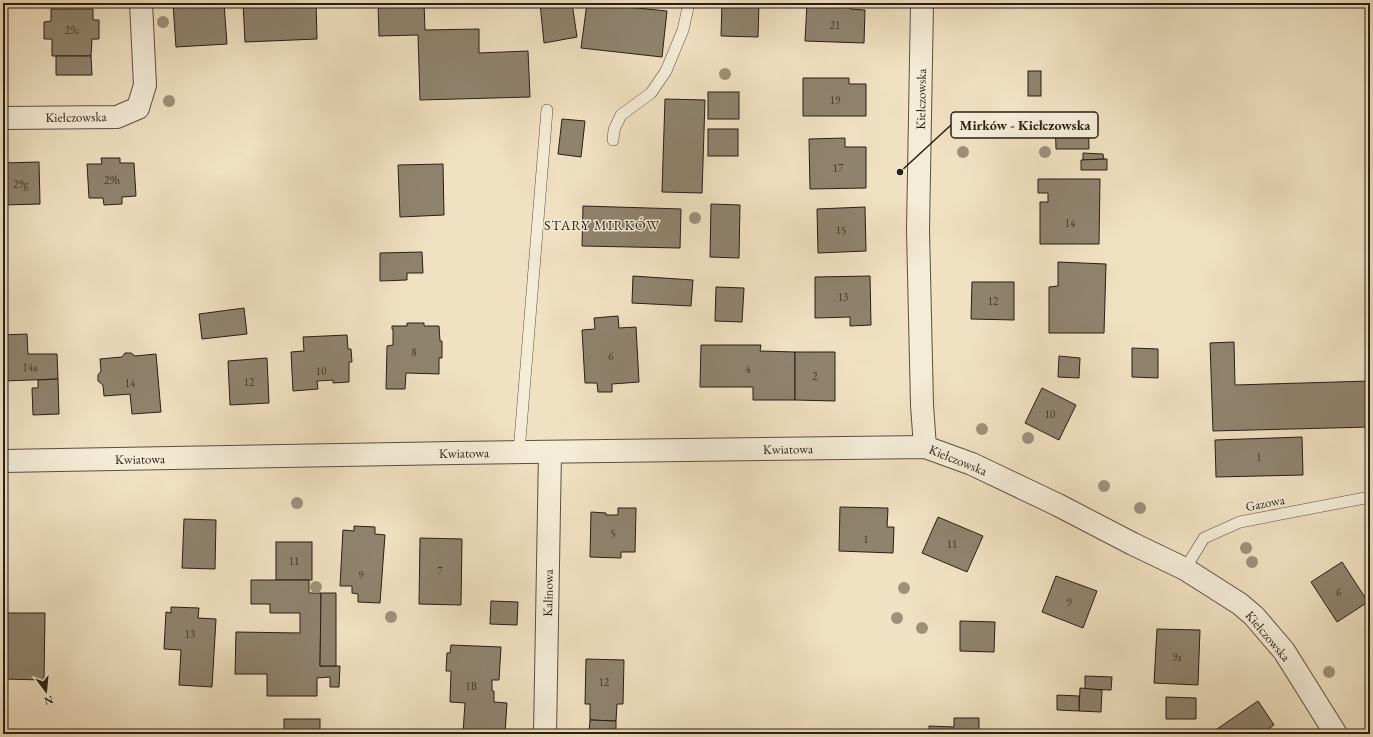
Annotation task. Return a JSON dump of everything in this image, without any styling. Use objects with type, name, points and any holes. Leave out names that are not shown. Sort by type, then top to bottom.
[{"type":"street","name":"Kiełczowska","points":[[3,118],[116,117],[138,108],[145,85],[141,3]]},
{"type":"street","name":"Kiełczowska","points":[[922,3],[918,230],[922,405],[925,447],[972,464],[1058,505],[1185,569],[1240,604],[1254,616],[1284,651],[1336,734]]},
{"type":"street","name":"Kwiatowa","points":[[3,461],[925,447]]},
{"type":"street","name":"Kalinowa","points":[[545,734],[550,452]]},
{"type":"lane","points":[[613,140],[614,130],[621,115],[651,93],[666,71],[683,30],[690,3]]},
{"type":"lane","points":[[519,452],[547,110]]},
{"type":"lane","name":"Gazowa","points":[[1185,569],[1204,538],[1240,522],[1370,498]]},
{"type":"building","points":[[173,3],[224,3],[227,44],[176,47]]},
{"type":"building","points":[[243,3],[316,3],[317,39],[245,42]]},
{"type":"building","points":[[378,3],[424,3],[425,30],[479,29],[479,53],[528,51],[530,97],[420,100],[418,35],[379,36]]},
{"type":"building","points":[[540,3],[572,3],[577,37],[544,43]]},
{"type":"building","points":[[587,3],[667,11],[662,57],[581,48]]},
{"type":"building","points":[[722,3],[759,3],[758,37],[721,36]]},
{"type":"building","points":[[807,3],[850,3],[850,9],[865,10],[864,43],[805,41]]},
{"type":"building","points":[[51,9],[93,9],[93,20],[99,20],[99,39],[92,39],[91,56],[52,56],[52,39],[44,39],[44,22],[51,21]]},
{"type":"building","points":[[56,56],[91,56],[92,75],[56,75]]},
{"type":"building","points":[[1028,71],[1041,71],[1041,96],[1028,96]]},
{"type":"building","points":[[803,78],[849,78],[849,84],[866,84],[866,116],[803,116]]},
{"type":"building","points":[[708,92],[739,92],[739,119],[708,119]]},
{"type":"building","points":[[665,99],[705,100],[702,193],[662,192]]},
{"type":"building","points":[[1088,115],[1089,149],[1056,149],[1055,116]]},
{"type":"building","points":[[562,119],[585,121],[581,157],[558,154]]},
{"type":"building","points":[[708,129],[738,129],[738,156],[708,156]]},
{"type":"building","points":[[845,138],[845,147],[866,147],[866,188],[810,189],[809,139]]},
{"type":"building","points":[[1083,153],[1103,154],[1104,159],[1083,160]]},
{"type":"building","points":[[101,158],[120,158],[120,163],[134,163],[136,196],[122,197],[122,204],[104,205],[103,198],[89,198],[87,164],[102,164]]},
{"type":"building","points":[[1107,159],[1107,170],[1081,170],[1081,160]]},
{"type":"building","points":[[39,162],[40,204],[3,205],[3,163]]},
{"type":"building","points":[[443,164],[444,215],[400,217],[398,165]]},
{"type":"building","points":[[1038,179],[1100,179],[1099,244],[1040,244],[1040,202],[1048,202],[1048,193],[1038,193]]},
{"type":"building","points":[[711,204],[740,205],[739,258],[710,257]]},
{"type":"building","points":[[583,206],[681,209],[680,248],[582,246]]},
{"type":"building","points":[[865,207],[866,251],[818,253],[817,209]]},
{"type":"building","points":[[422,252],[423,273],[407,273],[407,280],[380,281],[380,253]]},
{"type":"building","points":[[1058,262],[1106,264],[1104,333],[1049,333],[1049,287],[1058,286]]},
{"type":"building","points":[[633,276],[693,280],[691,306],[632,303]]},
{"type":"building","points":[[870,276],[871,325],[850,326],[850,317],[815,318],[815,277]]},
{"type":"building","points":[[972,282],[1014,282],[1014,320],[971,319]]},
{"type":"building","points":[[716,287],[744,288],[742,322],[715,321]]},
{"type":"building","points":[[244,308],[247,334],[202,339],[199,314]]},
{"type":"building","points":[[618,316],[619,328],[636,327],[639,382],[612,384],[612,392],[598,392],[597,383],[585,383],[582,330],[595,329],[594,318]]},
{"type":"building","points":[[407,323],[424,323],[424,326],[439,326],[440,341],[442,341],[442,358],[439,358],[439,374],[406,373],[405,389],[386,389],[387,346],[393,345],[392,326],[407,326]]},
{"type":"building","points":[[27,334],[28,354],[57,354],[58,379],[3,381],[3,335]]},
{"type":"building","points":[[347,335],[348,349],[351,349],[352,362],[349,362],[349,382],[333,383],[333,380],[317,381],[318,389],[293,391],[291,352],[304,351],[303,337]]},
{"type":"building","points":[[1234,342],[1235,385],[1370,381],[1370,427],[1213,431],[1210,343]]},
{"type":"building","points":[[701,345],[761,345],[760,351],[795,352],[795,400],[753,400],[753,387],[700,387]]},
{"type":"building","points":[[1132,348],[1158,349],[1158,378],[1132,377]]},
{"type":"building","points":[[795,352],[835,352],[835,401],[795,400]]},
{"type":"building","points":[[125,353],[131,353],[135,356],[156,354],[161,412],[132,414],[130,394],[104,396],[103,385],[98,381],[98,375],[101,371],[100,359],[122,357]]},
{"type":"building","points":[[1059,356],[1080,358],[1079,378],[1058,377]]},
{"type":"building","points":[[267,358],[269,403],[230,405],[228,361]]},
{"type":"building","points":[[58,379],[59,414],[33,415],[32,388],[38,388],[38,380]]},
{"type":"building","points":[[1042,388],[1076,405],[1059,440],[1025,423]]},
{"type":"building","points":[[1302,437],[1303,475],[1216,477],[1215,440]]},
{"type":"building","points":[[840,507],[888,508],[887,527],[894,527],[893,553],[839,551]]},
{"type":"building","points":[[618,508],[636,508],[635,552],[621,552],[621,558],[590,557],[591,512],[606,513],[606,515],[618,515]]},
{"type":"building","points":[[938,517],[983,536],[967,572],[922,553]]},
{"type":"building","points":[[184,519],[216,520],[215,569],[182,568]]},
{"type":"building","points":[[354,526],[375,527],[375,534],[385,535],[380,603],[358,602],[358,594],[352,593],[352,586],[340,586],[343,530],[354,531]]},
{"type":"building","points":[[420,538],[462,539],[461,605],[419,604]]},
{"type":"building","points":[[276,542],[312,542],[312,580],[276,580]]},
{"type":"building","points":[[1342,562],[1368,602],[1337,622],[1311,582]]},
{"type":"building","points":[[1056,576],[1097,591],[1083,628],[1042,612]]},
{"type":"building","points":[[251,580],[309,580],[309,593],[321,593],[320,666],[340,666],[339,687],[330,687],[330,677],[317,678],[317,696],[267,696],[267,674],[235,674],[236,632],[300,633],[300,613],[270,613],[270,604],[251,604]]},
{"type":"building","points":[[321,593],[336,593],[336,666],[320,666]]},
{"type":"building","points":[[491,601],[518,602],[517,625],[490,624]]},
{"type":"building","points":[[171,607],[199,608],[198,618],[216,619],[212,687],[179,685],[181,650],[164,649],[166,612],[171,613]]},
{"type":"building","points":[[5,613],[45,613],[44,680],[3,679]]},
{"type":"building","points":[[960,621],[995,622],[994,652],[960,651]]},
{"type":"building","points":[[1157,629],[1200,630],[1198,685],[1154,683]]},
{"type":"building","points":[[451,645],[501,647],[499,680],[492,680],[492,691],[494,691],[494,702],[507,703],[505,734],[463,733],[465,703],[450,702],[451,671],[446,671],[447,653],[450,653]]},
{"type":"building","points":[[586,659],[624,660],[623,704],[617,704],[616,721],[590,720],[590,704],[585,704]]},
{"type":"building","points":[[1085,676],[1112,677],[1111,690],[1085,689]]},
{"type":"building","points":[[1080,688],[1102,690],[1101,712],[1079,711]]},
{"type":"building","points":[[1057,695],[1079,696],[1079,711],[1057,710]]},
{"type":"building","points":[[1166,697],[1196,698],[1196,719],[1166,719]]},
{"type":"building","points":[[1258,701],[1274,725],[1261,734],[1221,734],[1217,729]]},
{"type":"building","points":[[954,718],[979,718],[979,734],[929,734],[929,726],[954,727]]},
{"type":"building","points":[[284,719],[320,719],[320,734],[284,734]]},
{"type":"building","points":[[590,720],[616,721],[616,734],[589,734]]},
{"type":"place","name":"Mirków - Kiełczowska","points":[[900,172]]},
{"type":"district","name":"STARY MIRKÓW","points":[[602,225]]}]
